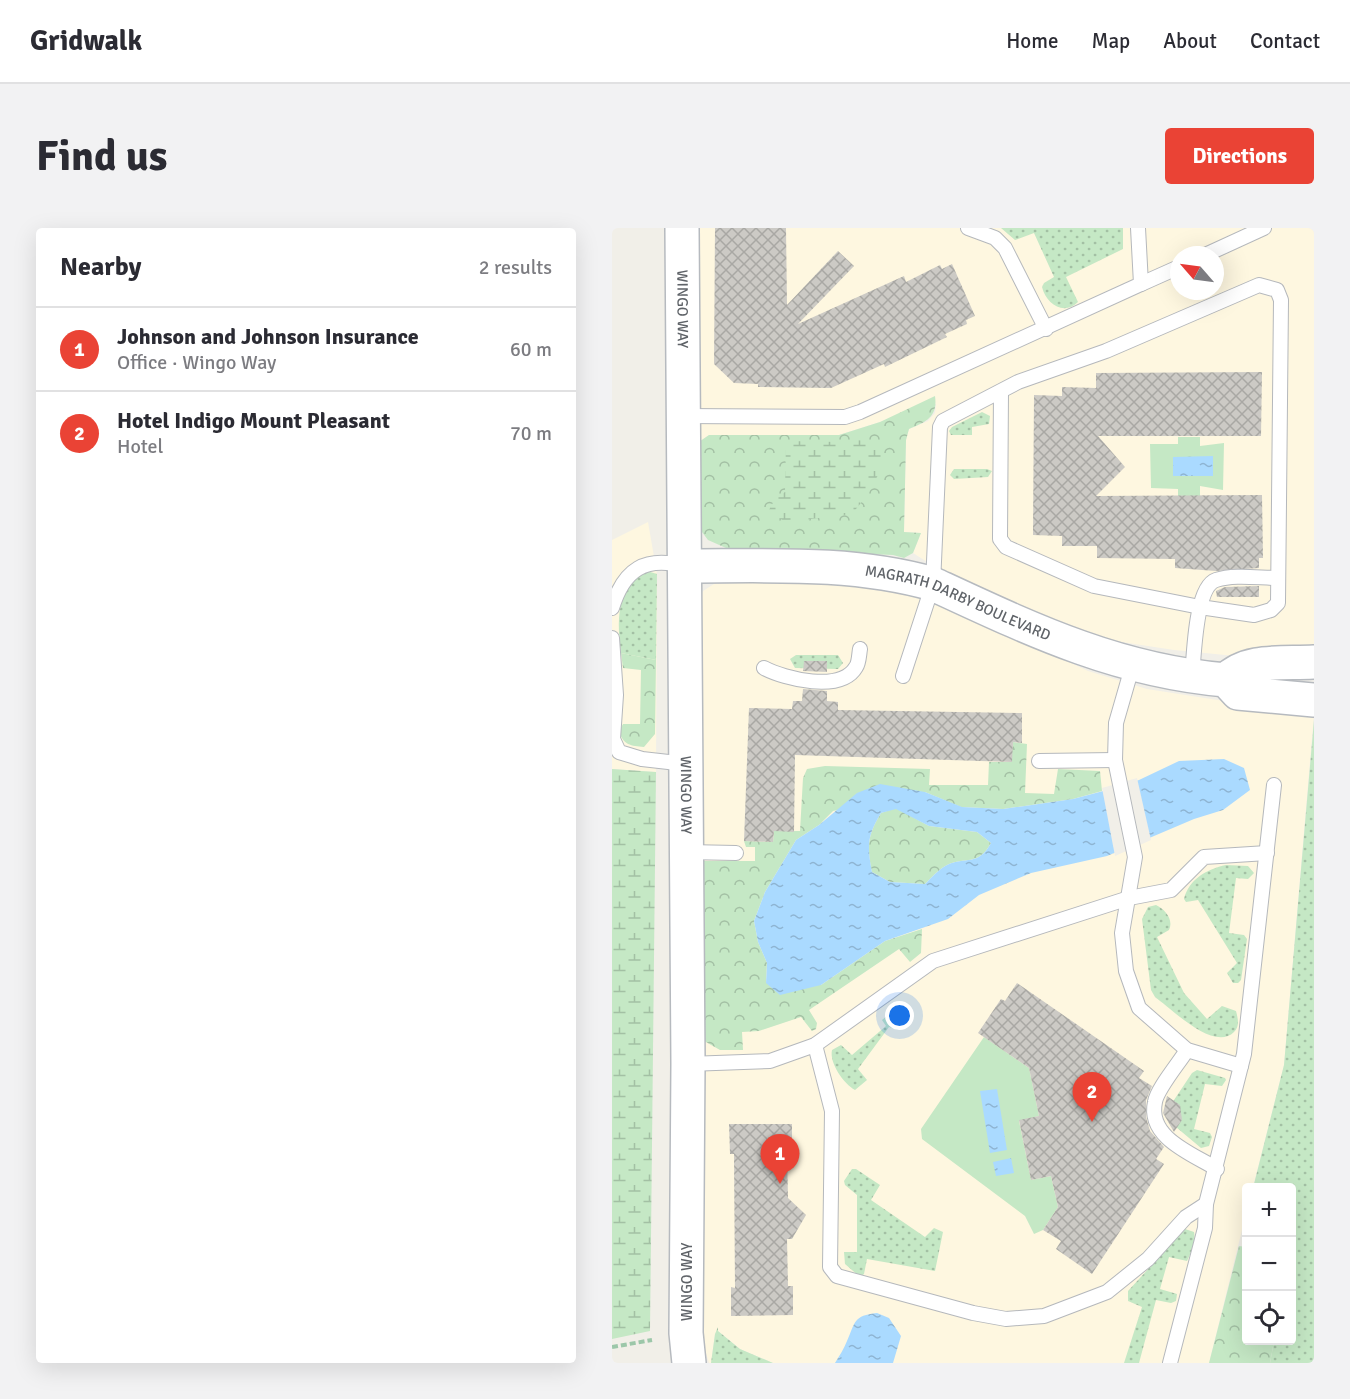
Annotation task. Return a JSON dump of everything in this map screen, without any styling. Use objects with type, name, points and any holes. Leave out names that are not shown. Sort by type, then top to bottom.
[{"type":"street","name":"WINGO WAY","points":[[682,228],[687,764],[687,1333],[689,1363]]},
{"type":"street","name":"MAGRATH DARBY BOULEVARD","points":[[684,566],[869,569],[933,584],[1080,650],[1192,677],[1226,680],[1238,693],[1314,700]]},
{"type":"street","points":[[1226,680],[1235,670],[1247,665],[1314,662]]},
{"type":"lane","points":[[971,228],[995,238],[1005,248],[1046,329]]},
{"type":"lane","points":[[1138,228],[1141,284]]},
{"type":"lane","points":[[1224,246],[1264,228]]},
{"type":"lane","points":[[682,416],[853,415],[1170,271]]},
{"type":"lane","points":[[903,676],[933,584],[940,427],[943,421],[1018,382],[1106,351],[1259,285],[1277,290],[1281,300],[1278,603],[1271,610],[1254,615],[1094,586],[1006,547],[1000,539],[1001,391]]},
{"type":"lane","points":[[612,608],[622,581],[644,565],[662,561],[684,566]]},
{"type":"lane","points":[[1192,677],[1204,589],[1214,580],[1278,578]]},
{"type":"lane","points":[[612,638],[616,690],[614,746],[619,752],[642,759],[687,764]]},
{"type":"lane","points":[[764,668],[793,679],[833,681],[848,677],[857,667],[860,649]]},
{"type":"lane","points":[[1132,664],[1116,723],[1115,760],[1135,857],[1123,942],[1126,971],[1139,1008],[1187,1050],[1241,1066]]},
{"type":"lane","points":[[1039,761],[1115,760]]},
{"type":"lane","points":[[1170,1363],[1205,1228],[1206,1204],[1217,1169],[1241,1066],[1274,785]]},
{"type":"lane","points":[[687,852],[736,853]]},
{"type":"lane","points":[[688,1064],[770,1061],[815,1045],[933,961],[1129,898],[1172,890],[1204,857],[1267,854]]},
{"type":"lane","points":[[815,1045],[827,1083],[832,1111],[830,1267],[837,1276],[973,1313],[1006,1319],[1044,1316],[1107,1292],[1148,1259],[1186,1217],[1206,1204]]},
{"type":"lane","points":[[1187,1050],[1155,1101],[1155,1117],[1163,1136],[1217,1169]]},
{"type":"path","points":[[612,1347],[652,1340]]},
{"type":"shaded area","points":[[698,228],[1314,228],[1314,648],[1256,658],[1174,650],[1115,641],[1047,619],[951,577],[913,553],[921,533],[904,532],[906,440],[909,429],[928,421],[935,413],[936,404],[839,435],[709,435],[693,446]]},
{"type":"shaded area","points":[[648,522],[657,574],[656,772],[612,769],[612,540]]},
{"type":"shaded area","points":[[842,579],[892,587],[953,607],[1088,671],[1147,689],[1314,715],[1284,1065],[1254,1183],[1242,1183],[1242,1230],[1209,1363],[773,1363],[740,1349],[718,1331],[715,1334],[711,1363],[709,1363],[704,1347],[700,1313],[696,610],[703,591],[714,584]]},
{"type":"green space","points":[[1001,228],[1123,228],[1123,249],[1066,277],[1078,302],[1073,306],[1062,308],[1051,303],[1044,293],[1042,287],[1044,283],[1054,277],[1034,233],[1015,240]]},
{"type":"green space","points":[[935,396],[933,414],[930,418],[909,429],[906,440],[904,532],[921,533],[913,553],[904,558],[893,555],[726,548],[708,540],[699,528],[693,446],[709,435],[839,435],[880,422]]},
{"type":"green space","points":[[982,412],[990,416],[989,424],[972,427],[972,435],[951,435],[949,431],[952,427]]},
{"type":"green space","points":[[1178,437],[1200,437],[1200,446],[1224,443],[1223,490],[1200,486],[1200,496],[1178,496],[1178,489],[1151,488],[1150,444],[1178,444]]},
{"type":"green space","points":[[855,440],[874,444],[887,458],[868,494],[852,514],[810,519],[792,525],[769,510],[775,499],[785,492],[786,441]]},
{"type":"green space","points":[[954,469],[992,471],[988,477],[954,479],[950,475]]},
{"type":"green space","points":[[647,571],[657,574],[656,660],[621,653],[620,606],[629,586]]},
{"type":"green space","points":[[621,653],[656,660],[655,734],[644,747],[628,744],[619,731],[623,724],[640,724],[641,670],[623,668]]},
{"type":"green space","points":[[796,655],[838,655],[843,663],[838,669],[795,668],[790,659]]},
{"type":"green space","points":[[1314,720],[1314,1363],[1270,1363],[1273,1345],[1296,1345],[1296,1183],[1254,1183],[1284,1065]]},
{"type":"green space","points":[[1013,742],[1027,744],[1025,793],[1054,794],[1058,769],[1100,771],[1102,791],[1073,799],[1003,809],[961,807],[925,792],[833,811],[819,825],[796,840],[765,892],[754,921],[758,942],[767,963],[766,983],[821,985],[885,941],[922,929],[921,953],[910,962],[899,949],[809,1010],[817,1023],[816,1029],[812,1031],[801,1017],[759,1031],[742,1032],[743,1050],[720,1050],[697,1037],[696,861],[755,861],[755,847],[746,847],[744,841],[773,842],[774,831],[800,831],[803,778],[807,769],[825,766],[930,769],[929,785],[988,785],[989,762],[1011,762]]},
{"type":"green space","points":[[612,769],[656,772],[650,1331],[612,1339]]},
{"type":"green space","points":[[896,808],[929,826],[977,832],[991,843],[981,855],[971,860],[947,865],[925,884],[890,882],[872,872],[869,841],[881,813]]},
{"type":"green space","points":[[1226,865],[1248,866],[1254,873],[1248,879],[1236,878],[1229,933],[1244,935],[1247,939],[1241,980],[1238,983],[1233,983],[1227,973],[1237,963],[1198,900],[1186,902],[1184,899],[1190,886],[1200,876]]},
{"type":"green space","points":[[1156,905],[1163,909],[1170,922],[1169,930],[1157,937],[1184,993],[1207,1019],[1222,1006],[1236,1011],[1238,1025],[1234,1032],[1226,1037],[1216,1037],[1194,1027],[1155,997],[1151,990],[1142,919],[1148,907]]},
{"type":"green space","points":[[887,1016],[904,1026],[898,1030],[889,1027],[858,1069],[867,1080],[855,1090],[838,1073],[833,1061],[832,1050],[841,1045],[852,1055],[886,1026],[882,1020]]},
{"type":"green space","points":[[984,1037],[1029,1068],[1039,1116],[1019,1121],[1031,1180],[1051,1176],[1058,1207],[1043,1230],[1034,1234],[1025,1216],[922,1139],[921,1129]]},
{"type":"green space","points":[[1197,1070],[1226,1080],[1222,1086],[1205,1084],[1194,1129],[1210,1133],[1212,1137],[1209,1146],[1201,1148],[1170,1122],[1170,1106],[1192,1073]]},
{"type":"green space","points":[[852,1169],[856,1169],[880,1185],[871,1200],[925,1237],[934,1228],[943,1232],[935,1271],[867,1259],[864,1274],[860,1277],[845,1264],[844,1252],[857,1252],[857,1195],[845,1185],[844,1181]]},
{"type":"green space","points":[[1185,1229],[1194,1232],[1194,1243],[1190,1254],[1187,1261],[1169,1257],[1160,1289],[1177,1294],[1176,1301],[1171,1303],[1156,1300],[1139,1363],[1124,1363],[1142,1307],[1128,1301],[1128,1291]]},
{"type":"green space","points":[[1239,1246],[1242,1246],[1242,1345],[1273,1345],[1270,1363],[1209,1363]]},
{"type":"green space","points":[[718,1327],[718,1331],[740,1349],[773,1363],[711,1363]]},
{"type":"water","points":[[1213,456],[1213,476],[1173,476],[1173,457]]},
{"type":"water","points":[[1224,759],[1244,768],[1250,790],[1223,810],[1194,819],[1107,856],[1031,873],[979,895],[948,919],[885,941],[821,985],[780,995],[766,983],[767,963],[758,942],[754,921],[765,892],[796,840],[819,825],[857,793],[880,784],[925,792],[962,807],[1003,809],[1073,799],[1107,790],[1139,780],[1179,761]],"holes":[[[896,809],[929,826],[977,832],[991,843],[981,855],[971,860],[947,865],[925,884],[890,882],[872,872],[869,841],[881,813]]]},
{"type":"water","points":[[997,1089],[1007,1150],[990,1153],[980,1091]]},
{"type":"water","points":[[1011,1158],[1014,1173],[996,1176],[993,1162]]},
{"type":"water","points":[[877,1313],[889,1318],[901,1336],[893,1363],[835,1363],[856,1321],[863,1316]]},
{"type":"pier","points":[[1137,778],[1151,840],[1115,856],[1102,788]]},
{"type":"building","points":[[715,228],[786,228],[787,305],[838,251],[854,266],[798,324],[904,276],[906,282],[940,265],[942,269],[952,264],[975,316],[966,320],[967,324],[945,334],[947,337],[885,367],[884,364],[831,388],[758,387],[758,384],[734,383],[714,364]]},
{"type":"building","points":[[1262,372],[1261,436],[1098,436],[1125,467],[1096,496],[1262,495],[1263,558],[1259,558],[1259,568],[1216,571],[1175,568],[1175,559],[1097,558],[1097,546],[1062,546],[1062,536],[1033,535],[1034,395],[1062,396],[1062,387],[1096,388],[1096,373]]},
{"type":"building","points":[[1259,586],[1259,597],[1217,597],[1216,591],[1225,587]]},
{"type":"building","points":[[804,661],[827,661],[827,672],[803,671]]},
{"type":"building","points":[[803,689],[827,691],[827,701],[838,702],[838,710],[1022,713],[1022,743],[1013,742],[1012,762],[795,755],[794,832],[774,831],[773,842],[744,841],[749,708],[792,709],[793,701],[802,701]]},
{"type":"building","points":[[1017,983],[1144,1071],[1139,1078],[1152,1086],[1146,1100],[1146,1117],[1150,1131],[1164,1147],[1156,1159],[1164,1164],[1092,1274],[1056,1249],[1061,1241],[1043,1230],[1058,1207],[1051,1176],[1031,1180],[1019,1120],[1039,1116],[1029,1068],[978,1033],[1001,999],[1005,1001]]},
{"type":"building","points":[[1167,1096],[1180,1105],[1182,1120],[1174,1132],[1163,1113]]},
{"type":"building","points":[[729,1124],[792,1124],[792,1154],[787,1154],[788,1198],[806,1215],[792,1239],[787,1239],[788,1286],[793,1286],[793,1315],[731,1316],[731,1287],[735,1288],[734,1154],[730,1154]]},
{"type":"place","name":"Hotel Indigo Mount Pleasant","points":[[1092,1122]]},
{"type":"place","name":"Johnson and Johnson Insurance","points":[[780,1184]]}]
